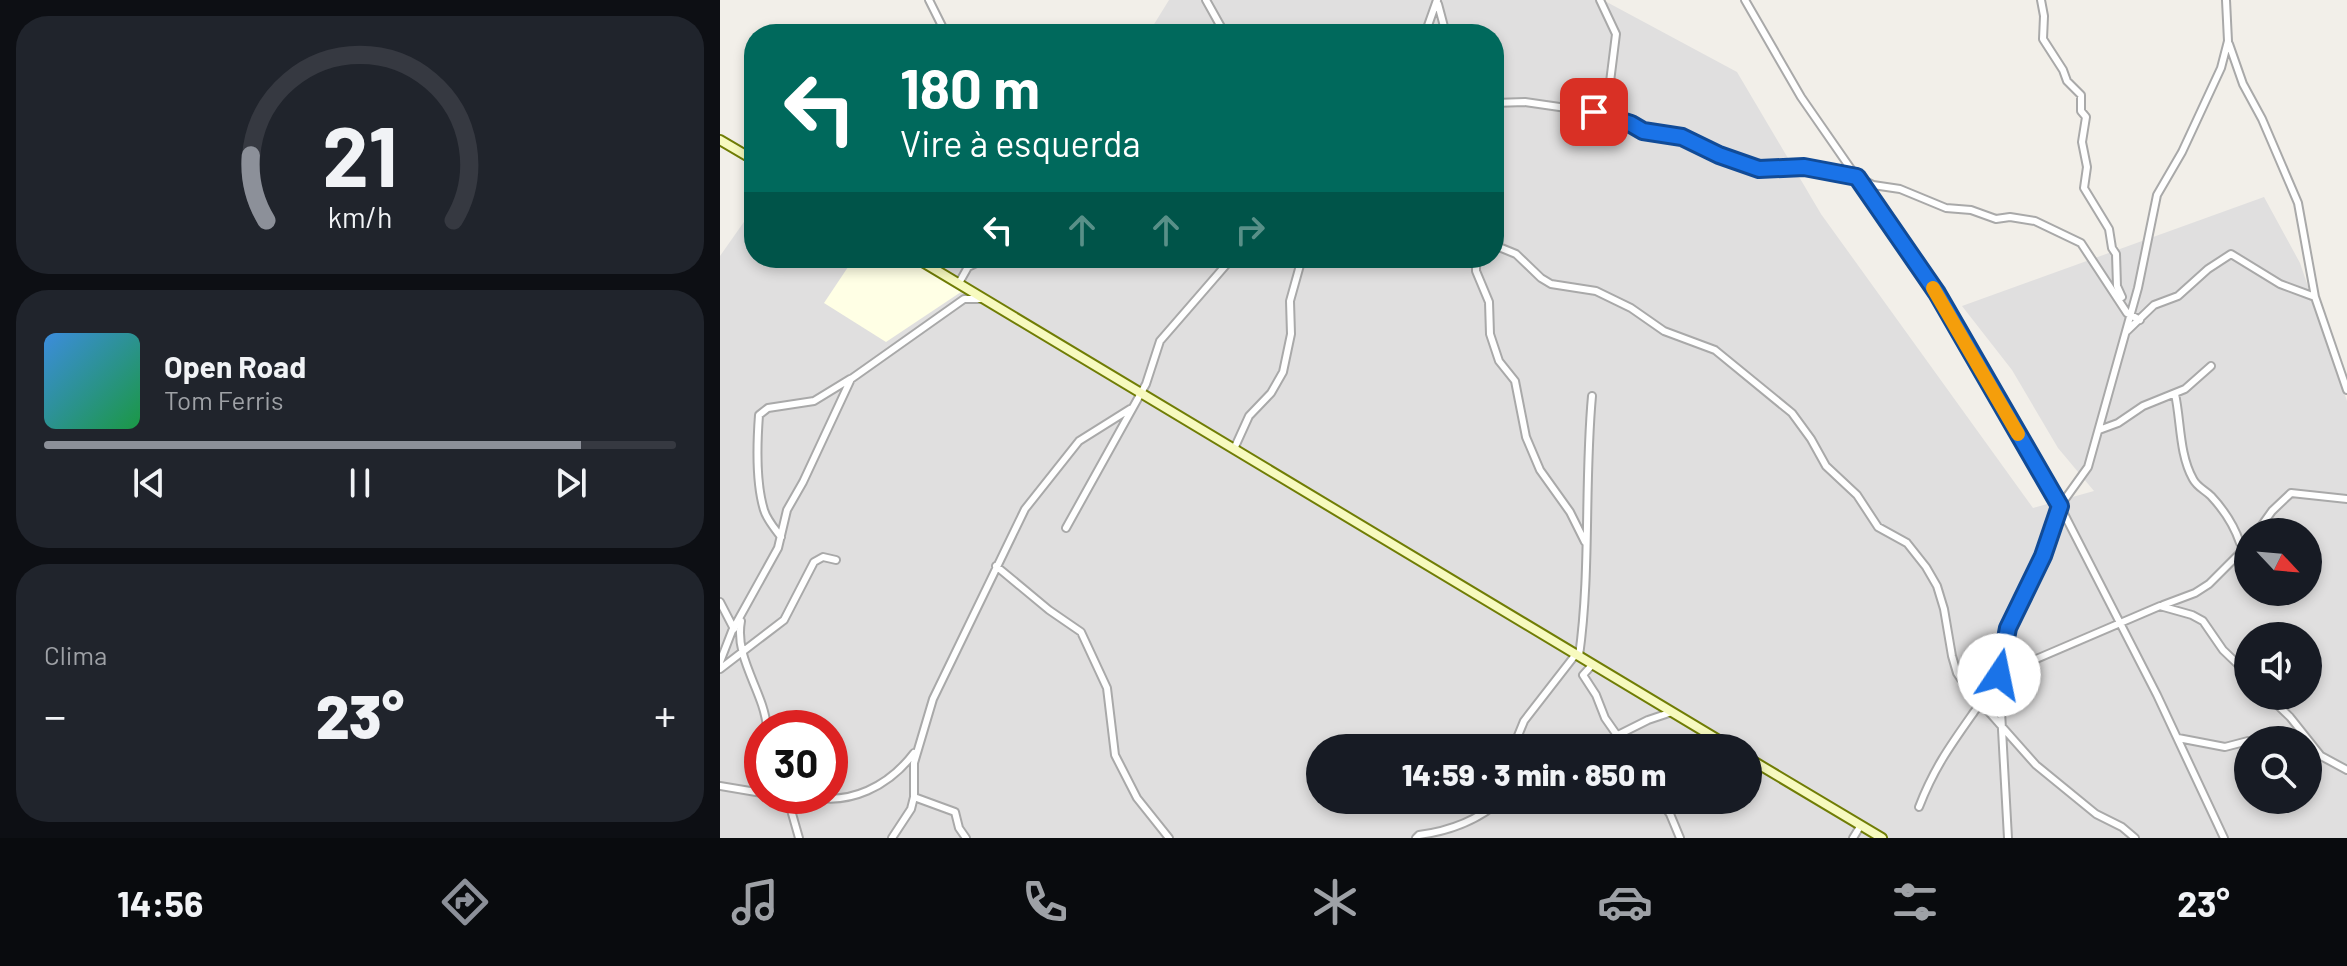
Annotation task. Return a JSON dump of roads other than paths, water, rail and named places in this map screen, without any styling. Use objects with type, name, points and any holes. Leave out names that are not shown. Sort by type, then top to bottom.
[{"type":"street","points":[[929,0],[941,24]]},
{"type":"street","points":[[1206,0],[1219,24]]},
{"type":"street","points":[[1429,24],[1437,0]]},
{"type":"street","points":[[1437,0],[1443,24]]},
{"type":"street","points":[[1600,0],[1616,34],[1609,90],[1611,117]]},
{"type":"street","points":[[1745,0],[1801,97],[1937,293],[2060,506],[2178,738],[2224,838]]},
{"type":"street","points":[[2041,0],[2043,39],[2067,81],[2081,95],[2081,111],[2086,117],[2082,142],[2087,167],[2084,188],[2109,229],[2116,254],[2117,286],[2124,305]]},
{"type":"street","points":[[2226,0],[2228,41],[2243,84],[2262,119],[2298,203],[2315,297],[2347,390]]},
{"type":"street","points":[[2008,838],[1999,675],[2008,628],[2043,556],[2060,506],[2088,467],[2130,316],[2157,195],[2216,83],[2228,41]]},
{"type":"street","points":[[1504,103],[1576,108],[1611,117],[1643,131],[1682,137],[1719,155],[1759,169],[1804,167],[1900,189],[1946,208],[1971,210],[1996,219],[2010,217],[2035,221],[2081,243],[2130,316],[2140,320]]},
{"type":"street","points":[[720,140],[744,154]]},
{"type":"street","points":[[1504,249],[1516,254],[1551,284],[1596,291],[1631,308],[1664,331],[1715,350],[1792,413],[1826,466],[1857,495],[1878,527],[1907,543],[1926,567],[1937,586],[1957,673],[1965,685],[2036,765],[2096,814],[2122,827],[2135,838]]},
{"type":"street","points":[[2125,334],[2154,305],[2178,296],[2231,254],[2280,284],[2315,297]]},
{"type":"street","points":[[933,268],[1709,734]]},
{"type":"street","points":[[964,299],[961,285],[968,268]]},
{"type":"street","points":[[1066,528],[1146,384],[1160,341],[1223,268]]},
{"type":"street","points":[[1234,449],[1249,416],[1271,393],[1283,372],[1292,325],[1290,301],[1299,268]]},
{"type":"street","points":[[1476,268],[1489,302],[1490,334],[1499,361],[1515,381],[1526,437],[1540,470],[1570,512],[1585,542]]},
{"type":"street","points":[[781,537],[767,517],[763,503],[759,415],[768,408],[814,401],[851,379],[964,299],[985,299]]},
{"type":"street","points":[[2099,430],[2118,423],[2143,406],[2185,389],[2211,366]]},
{"type":"street","points":[[720,662],[734,629],[778,548],[787,510],[851,379]]},
{"type":"street","points":[[1146,384],[1151,399]]},
{"type":"street","points":[[2175,394],[2188,470],[2196,484],[2234,525]]},
{"type":"street","points":[[1519,734],[1524,721],[1578,655],[1585,593],[1592,396]]},
{"type":"street","points":[[884,838],[892,837],[911,809],[917,751],[933,699],[1025,509],[1079,441],[1130,409]]},
{"type":"street","points":[[2268,518],[2291,493],[2347,499]]},
{"type":"street","points":[[720,669],[788,615],[814,562],[823,557],[836,560]]},
{"type":"street","points":[[1919,807],[1937,766],[1989,684],[1999,675],[2202,589],[2234,560]]},
{"type":"street","points":[[996,566],[1081,632],[1107,688],[1115,755],[1137,798],[1169,838]]},
{"type":"street","points":[[720,602],[734,629]]},
{"type":"street","points":[[2160,606],[2203,621],[2234,661]]},
{"type":"street","points":[[743,613],[739,631],[742,650],[764,710]]},
{"type":"street","points":[[1593,664],[1583,675],[1616,734]]},
{"type":"street","points":[[2283,710],[2297,726]]},
{"type":"street","points":[[1622,734],[1672,712]]},
{"type":"street","points":[[2178,738],[2225,747],[2234,745]]},
{"type":"street","points":[[848,798],[869,790],[900,770],[917,751]]},
{"type":"street","points":[[2322,757],[2347,770]]},
{"type":"street","points":[[1762,766],[1882,838]]},
{"type":"street","points":[[720,786],[744,790]]},
{"type":"street","points":[[914,797],[955,812],[961,833],[966,838]]},
{"type":"street","points":[[792,814],[799,838]]},
{"type":"street","points":[[1416,838],[1455,829],[1482,814]]},
{"type":"street","points":[[1670,814],[1680,838]]},
{"type":"street","points":[[1853,838],[1861,825]]}]
